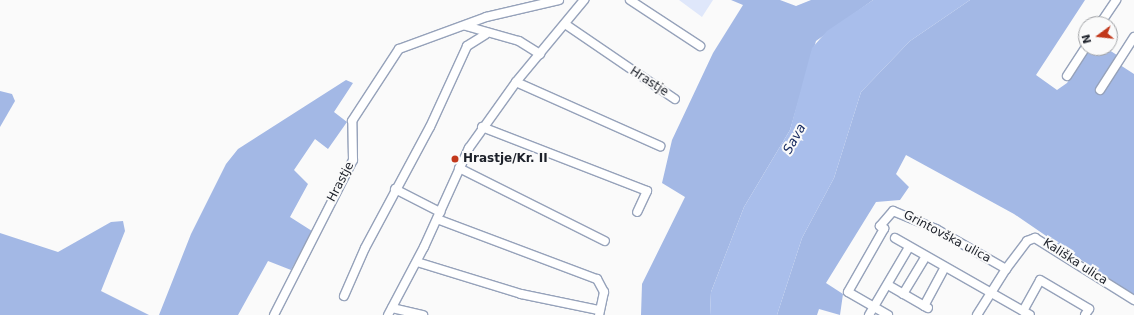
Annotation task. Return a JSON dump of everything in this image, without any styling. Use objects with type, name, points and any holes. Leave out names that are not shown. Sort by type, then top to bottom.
[{"type":"street","name":"Hrastje","points":[[274,315],[354,160],[352,120],[399,49],[500,14],[559,0]]},
{"type":"street","points":[[423,315],[390,311],[417,262],[459,168],[482,127],[516,82],[584,0]]},
{"type":"street","points":[[630,0],[700,46]]},
{"type":"street","points":[[1105,16],[1116,0]]},
{"type":"street","name":"Hrastje","points":[[565,24],[675,99]]},
{"type":"street","points":[[466,26],[486,34],[519,41],[540,54]]},
{"type":"street","points":[[344,296],[395,189],[467,46],[486,34]]},
{"type":"street","points":[[1100,90],[1134,38]]},
{"type":"street","points":[[1067,76],[1080,56]]},
{"type":"street","points":[[516,82],[660,146]]},
{"type":"street","points":[[482,127],[647,191],[637,212]]},
{"type":"street","points":[[459,168],[605,241]]},
{"type":"street","points":[[395,189],[438,215],[597,279],[604,292],[599,313],[521,294],[417,262]]},
{"type":"street","name":"Grintovška ulica","points":[[888,315],[848,292],[884,229],[880,226],[893,210],[936,229],[1006,269]]},
{"type":"street","points":[[895,238],[1028,314],[1040,280],[1089,309],[1086,315]]},
{"type":"street","name":"Kališka ulica","points":[[977,315],[1006,269],[1027,242],[1040,239],[1134,300]]},
{"type":"street","points":[[869,315],[909,247]]},
{"type":"street","points":[[903,294],[926,256]]},
{"type":"street","points":[[888,285],[926,307],[945,267]]},
{"type":"shaded area","points":[[679,0],[713,0],[702,17]]},
{"type":"shaded area","points":[[731,0],[780,0],[796,6],[811,0],[873,0],[816,41],[790,130],[744,207],[711,292],[710,315],[641,315],[642,284],[685,197],[662,183],[672,140],[713,53],[743,5]]},
{"type":"shaded area","points":[[970,0],[1085,0],[1036,75],[1057,90],[1067,83],[1085,56],[1118,56],[1120,57],[1117,63],[1134,74],[1134,296],[1014,214],[906,155],[896,174],[909,187],[900,200],[876,202],[826,283],[843,294],[840,315],[819,309],[817,315],[777,315],[802,238],[834,178],[861,92],[910,41]]},
{"type":"shaded area","points":[[346,80],[353,83],[334,112],[347,122],[328,149],[315,139],[294,170],[308,184],[290,217],[312,231],[291,270],[268,261],[238,315],[159,315],[191,234],[226,164],[238,149]]},
{"type":"shaded area","points":[[0,91],[12,94],[15,101],[0,127]]},
{"type":"shaded area","points":[[123,221],[125,231],[101,291],[149,315],[0,315],[0,233],[58,252],[111,222]]},
{"type":"water","name":"Sava","points":[[873,0],[970,0],[910,41],[861,92],[834,178],[802,238],[777,315],[710,315],[711,292],[744,207],[790,130],[812,48],[827,31]]},
{"type":"place","name":"Hrastje/Kr. II","points":[[455,159]]}]
